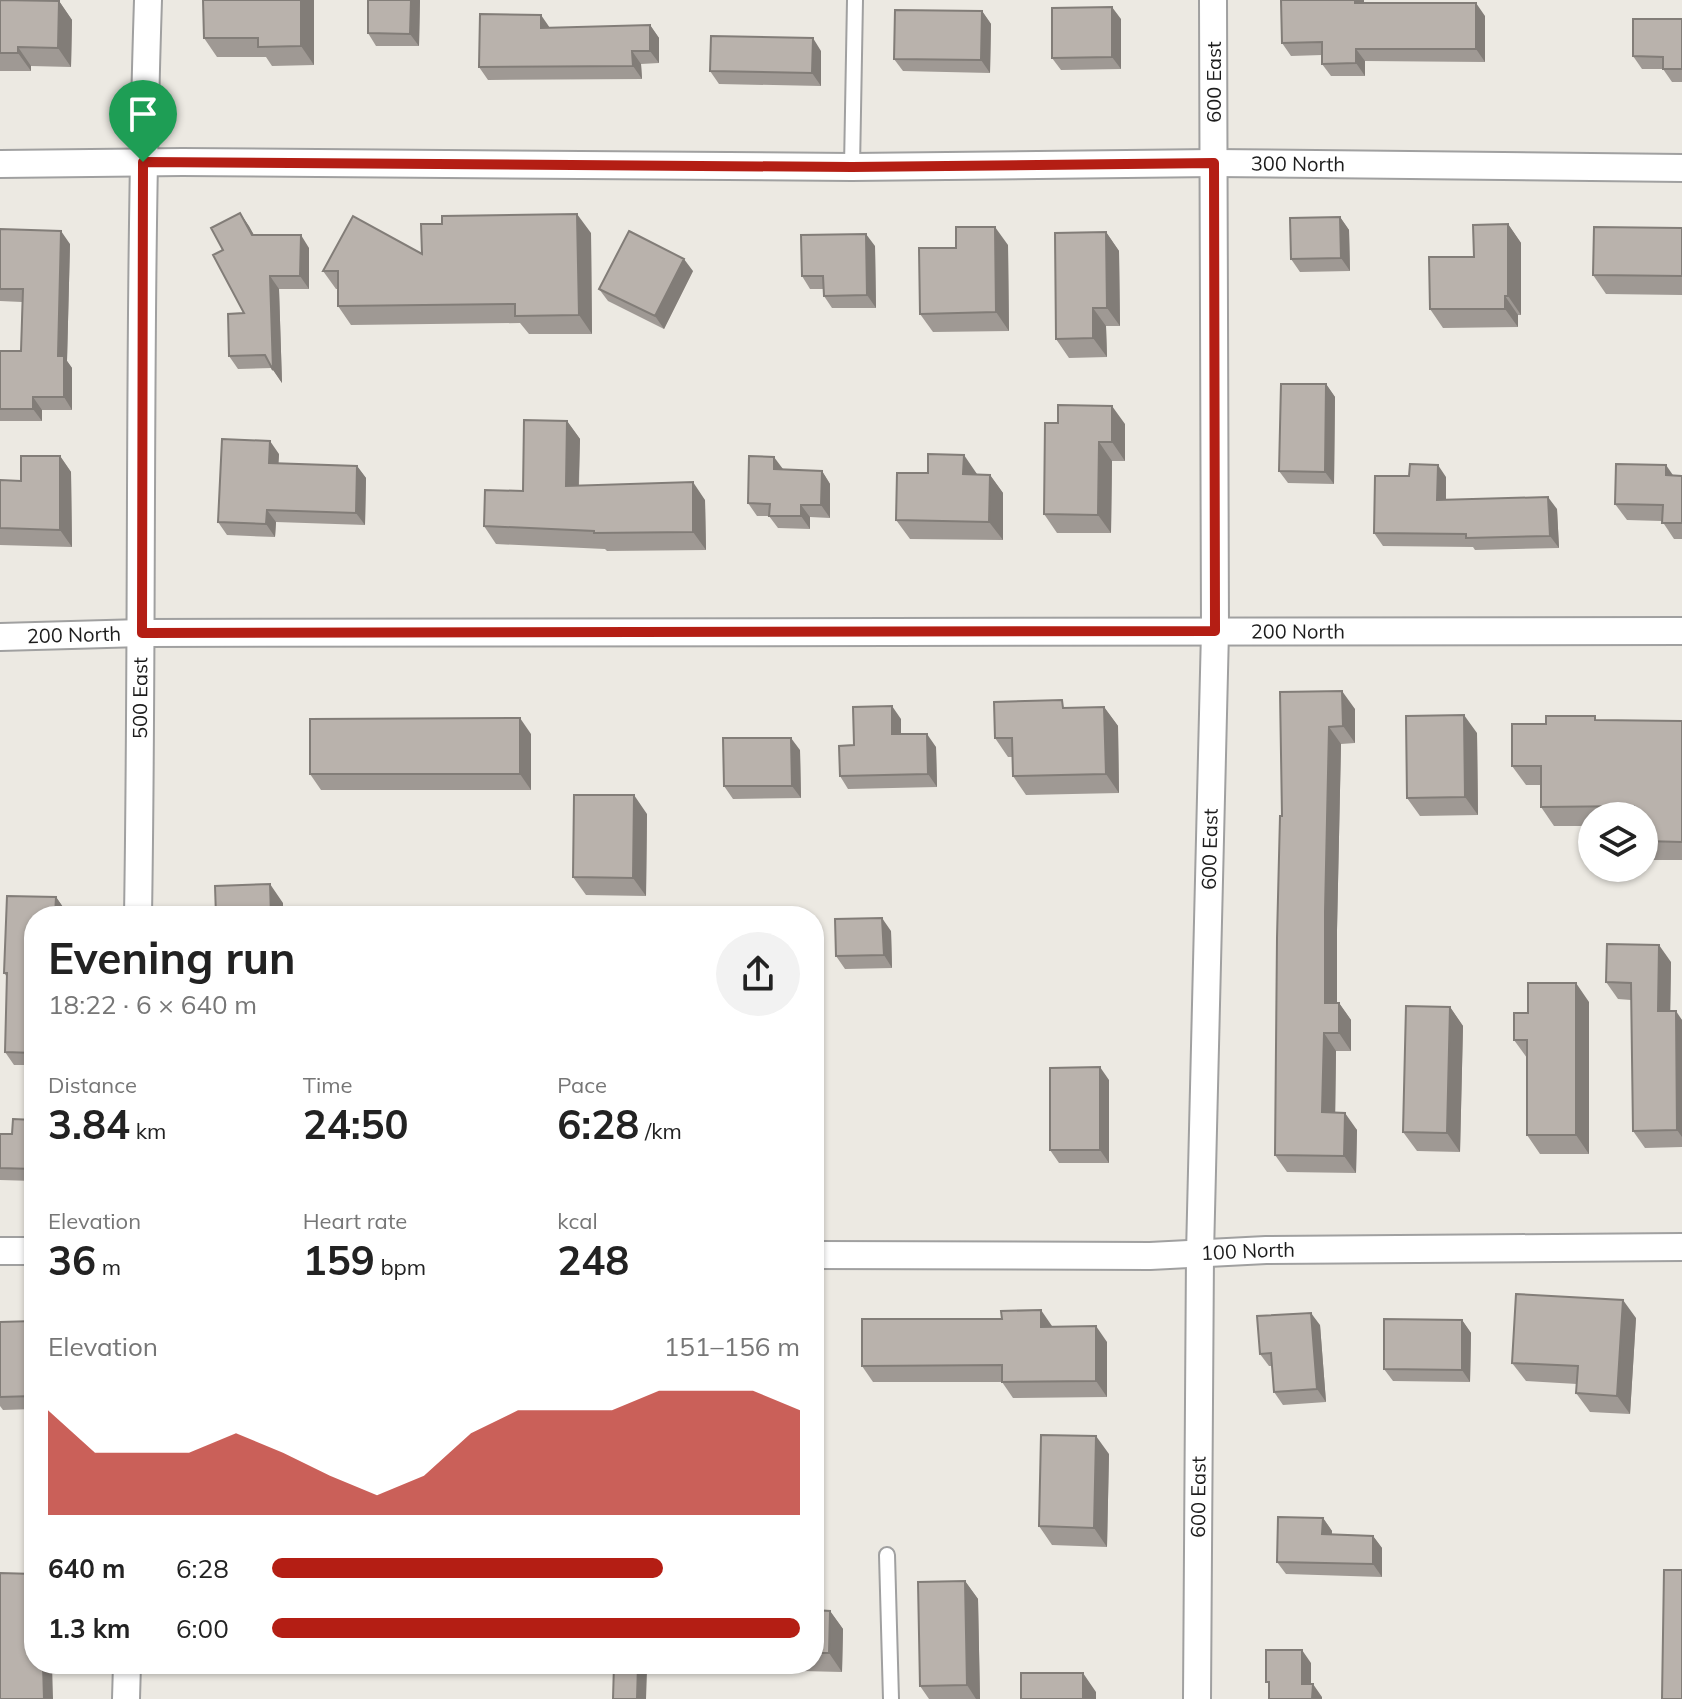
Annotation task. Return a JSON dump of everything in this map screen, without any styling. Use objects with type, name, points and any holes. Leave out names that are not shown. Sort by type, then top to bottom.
[{"type":"street","name":"500 East","points":[[138,906],[143,162],[148,0]]},
{"type":"street","name":"600 East","points":[[1197,1699],[1200,1254],[1215,631],[1213,0]]},
{"type":"street","name":"300 North","points":[[0,164],[143,162],[852,167],[1214,163],[1682,168]]},
{"type":"street","name":"200 North","points":[[0,637],[142,633],[1682,631]]},
{"type":"street","name":"100 North","points":[[824,1255],[1200,1254],[1266,1250],[1682,1247]]},
{"type":"street","points":[[0,1251],[24,1251]]},
{"type":"street","points":[[126,1699],[127,1674]]},
{"type":"lane","points":[[852,167],[855,0]]},
{"type":"lane","points":[[887,1555],[891,1699]]},
{"type":"building","points":[[0,0],[59,1],[58,48],[18,47],[18,53],[0,53]]},
{"type":"building","points":[[203,0],[301,0],[301,46],[258,47],[258,38],[204,38]]},
{"type":"building","points":[[368,0],[411,0],[410,34],[368,33]]},
{"type":"building","points":[[1281,0],[1476,3],[1476,49],[1356,49],[1356,63],[1322,64],[1322,42],[1282,43]]},
{"type":"building","points":[[1112,7],[1112,57],[1052,58],[1052,8]]},
{"type":"building","points":[[895,10],[982,11],[981,60],[894,59]]},
{"type":"building","points":[[480,14],[541,15],[541,28],[650,25],[650,51],[632,51],[633,66],[479,67]]},
{"type":"building","points":[[1633,19],[1682,19],[1682,69],[1663,69],[1663,57],[1633,56]]},
{"type":"building","points":[[711,36],[813,38],[812,73],[710,71]]},
{"type":"building","points":[[240,213],[252,235],[301,235],[300,276],[270,276],[273,370],[265,355],[229,356],[228,314],[244,313],[213,255],[223,250],[211,228]]},
{"type":"building","points":[[577,214],[579,315],[515,316],[515,304],[338,306],[338,271],[323,271],[353,216],[422,254],[421,224],[442,224],[442,216]]},
{"type":"building","points":[[1340,217],[1341,258],[1291,259],[1290,218]]},
{"type":"building","points":[[1508,224],[1508,296],[1505,296],[1505,309],[1430,309],[1429,257],[1474,257],[1473,225]]},
{"type":"building","points":[[956,227],[995,227],[996,312],[920,314],[919,248],[956,248]]},
{"type":"building","points":[[1594,227],[1682,228],[1682,276],[1593,275]]},
{"type":"building","points":[[0,229],[61,231],[58,356],[64,356],[64,397],[33,397],[33,409],[0,409],[0,351],[21,351],[23,289],[0,289]]},
{"type":"building","points":[[629,231],[684,259],[655,316],[599,289]]},
{"type":"building","points":[[1106,232],[1107,308],[1093,308],[1093,338],[1056,339],[1055,233]]},
{"type":"building","points":[[866,234],[867,295],[824,296],[823,276],[802,276],[801,235]]},
{"type":"building","points":[[1281,384],[1326,384],[1325,472],[1279,471]]},
{"type":"building","points":[[1058,405],[1112,406],[1112,442],[1099,442],[1098,515],[1044,514],[1045,423],[1058,423]]},
{"type":"building","points":[[524,420],[567,421],[566,486],[693,482],[693,532],[594,533],[484,526],[485,490],[523,491]]},
{"type":"building","points":[[222,439],[270,441],[269,463],[357,466],[356,513],[267,510],[266,524],[218,522]]},
{"type":"building","points":[[928,454],[964,455],[963,474],[990,475],[989,522],[896,520],[897,473],[928,473]]},
{"type":"building","points":[[21,456],[60,456],[60,530],[0,528],[0,480],[21,481]]},
{"type":"building","points":[[749,456],[774,457],[774,469],[822,471],[821,505],[801,505],[801,516],[769,516],[770,504],[748,503]]},
{"type":"building","points":[[1410,464],[1438,465],[1437,500],[1548,497],[1550,536],[1466,538],[1466,534],[1374,533],[1375,476],[1409,476]]},
{"type":"building","points":[[1616,464],[1666,465],[1666,475],[1682,476],[1682,523],[1662,523],[1663,505],[1615,504]]},
{"type":"building","points":[[1342,691],[1343,726],[1329,727],[1325,912],[1325,1003],[1339,1003],[1339,1033],[1324,1033],[1322,1112],[1345,1113],[1344,1156],[1275,1155],[1277,938],[1282,816],[1280,692]]},
{"type":"building","points":[[1062,700],[1063,708],[1104,707],[1106,774],[1013,776],[1012,738],[995,738],[994,702]]},
{"type":"building","points":[[892,706],[892,734],[927,734],[928,774],[840,776],[839,746],[854,745],[853,707]]},
{"type":"building","points":[[1464,715],[1465,797],[1407,798],[1406,716]]},
{"type":"building","points":[[1546,716],[1682,721],[1682,842],[1658,841],[1658,802],[1578,802],[1578,807],[1541,807],[1541,766],[1512,766],[1512,724],[1546,724]]},
{"type":"building","points":[[520,718],[520,774],[310,774],[310,719]]},
{"type":"building","points":[[723,738],[791,738],[792,786],[724,786]]},
{"type":"building","points":[[574,795],[634,795],[633,878],[573,877]]},
{"type":"building","points":[[270,884],[271,906],[216,906],[215,886]]},
{"type":"building","points":[[7,896],[56,897],[56,906],[24,906],[24,1053],[5,1052],[7,973],[4,973]]},
{"type":"building","points":[[882,918],[884,955],[836,956],[835,919]]},
{"type":"building","points":[[1607,944],[1659,945],[1658,1011],[1676,1011],[1677,1130],[1633,1131],[1631,983],[1606,982]]},
{"type":"building","points":[[1528,983],[1576,983],[1576,1135],[1527,1135],[1527,1040],[1514,1040],[1514,1013],[1528,1013]]},
{"type":"building","points":[[1406,1006],[1450,1007],[1447,1133],[1403,1132]]},
{"type":"building","points":[[1100,1067],[1100,1150],[1050,1150],[1050,1068]]},
{"type":"building","points":[[13,1119],[24,1120],[24,1169],[0,1168],[0,1134],[12,1134]]},
{"type":"building","points":[[1516,1294],[1623,1300],[1617,1396],[1576,1393],[1578,1366],[1512,1363]]},
{"type":"building","points":[[1041,1310],[1041,1327],[1096,1326],[1096,1381],[1002,1382],[1002,1365],[862,1366],[862,1319],[1002,1319],[1001,1311]]},
{"type":"building","points":[[1311,1313],[1317,1389],[1274,1392],[1271,1353],[1260,1354],[1257,1316]]},
{"type":"building","points":[[1384,1319],[1462,1320],[1462,1370],[1384,1369]]},
{"type":"building","points":[[24,1321],[24,1396],[0,1397],[0,1322]]},
{"type":"building","points":[[1041,1435],[1096,1436],[1094,1528],[1039,1526]]},
{"type":"building","points":[[1278,1517],[1323,1518],[1322,1534],[1373,1536],[1373,1564],[1277,1562]]},
{"type":"building","points":[[1664,1570],[1682,1570],[1682,1699],[1662,1699]]},
{"type":"building","points":[[0,1573],[24,1574],[24,1674],[43,1674],[44,1699],[0,1699]]},
{"type":"building","points":[[965,1581],[967,1685],[920,1686],[918,1582]]},
{"type":"building","points":[[824,1611],[830,1611],[829,1653],[824,1653]]},
{"type":"building","points":[[1266,1650],[1302,1650],[1302,1684],[1313,1684],[1312,1699],[1269,1699]]},
{"type":"building","points":[[1021,1673],[1083,1673],[1083,1699],[1021,1699]]},
{"type":"building","points":[[614,1674],[638,1674],[637,1699],[613,1699]]},
{"type":"route","points":[[143,162],[852,167],[1214,163],[1215,631],[142,633],[143,162]]}]
